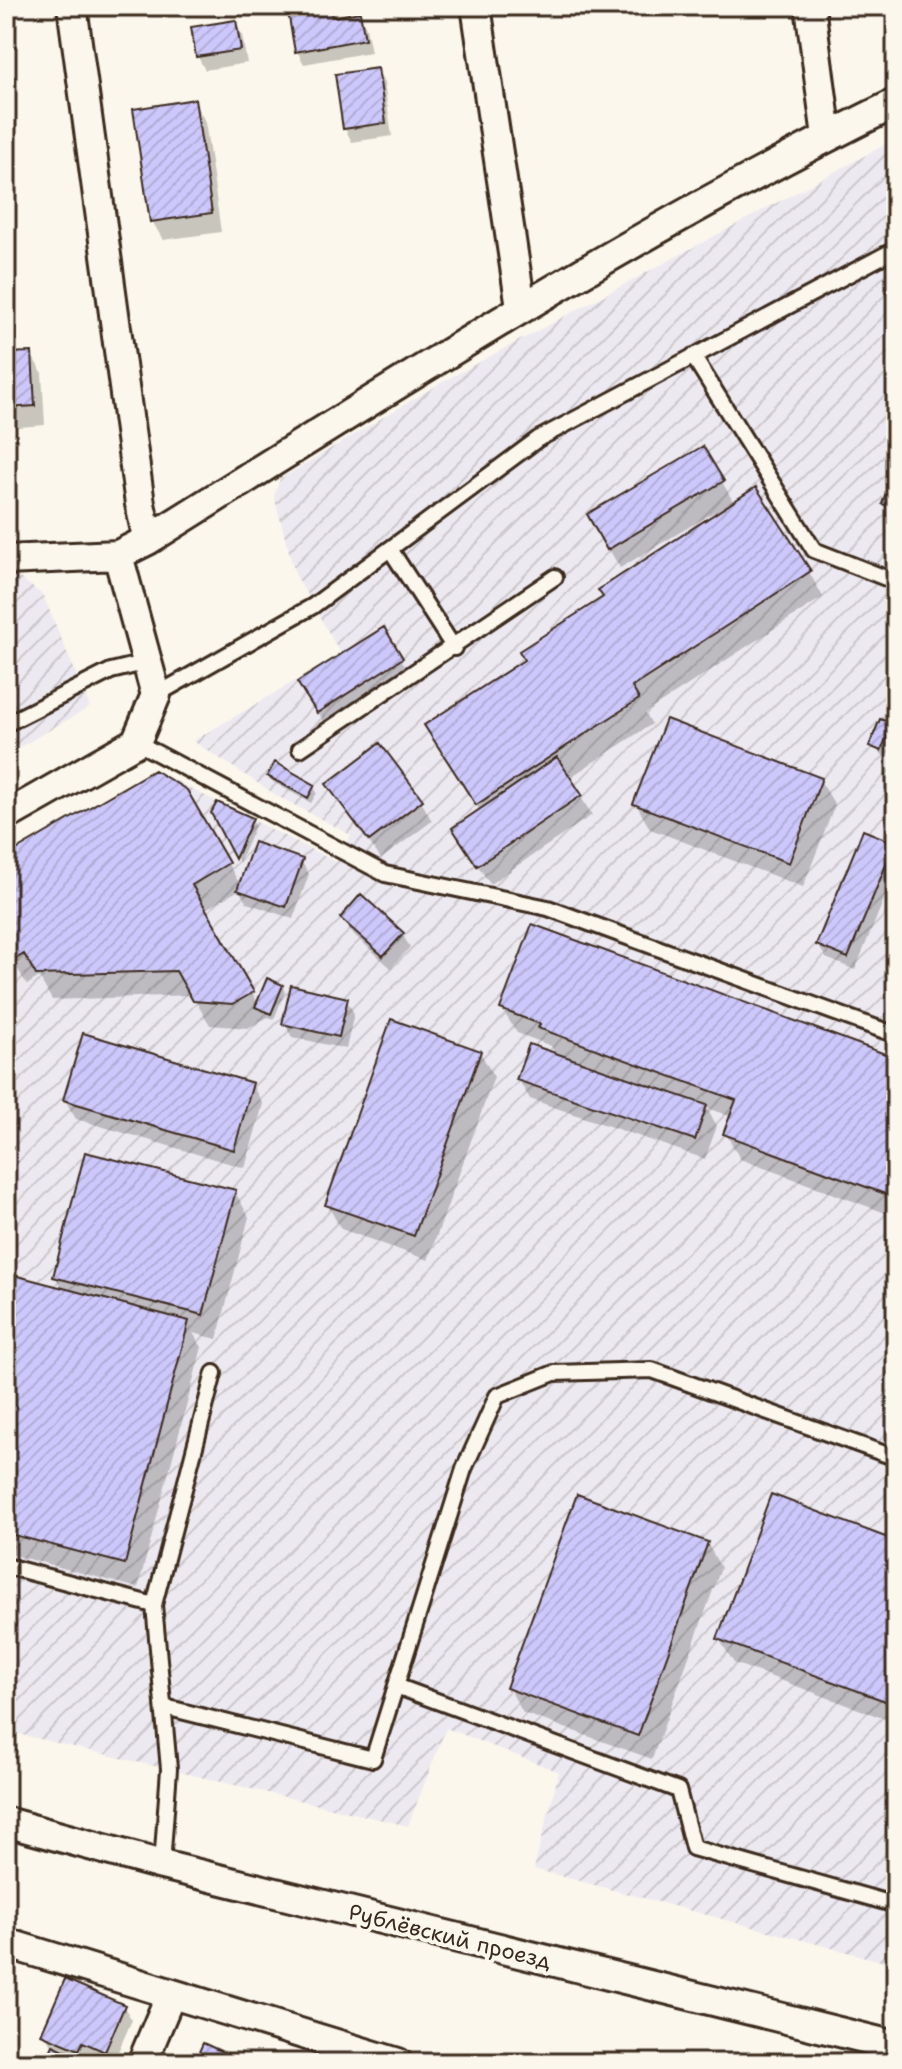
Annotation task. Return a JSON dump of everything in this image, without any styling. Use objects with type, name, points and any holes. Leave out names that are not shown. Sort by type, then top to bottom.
[{"type":"street","points":[[72,6],[140,504],[148,540]]},
{"type":"street","points":[[476,6],[521,307]]},
{"type":"street","points":[[810,6],[827,137]]},
{"type":"street","points":[[6,560],[118,555],[148,540],[521,307],[827,137],[896,103]]},
{"type":"street","points":[[6,816],[136,742],[156,695],[118,555]]},
{"type":"street","name":"Рублёвский проезд","points":[[6,1822],[162,1865],[896,2046]]},
{"type":"street","points":[[6,1943],[62,1957],[171,1994],[398,2063]]},
{"type":"street","points":[[142,2063],[171,1994]]},
{"type":"lane","points":[[156,695],[313,606],[538,439],[896,249]]},
{"type":"lane","points":[[693,356],[814,550],[896,582]]},
{"type":"lane","points":[[390,549],[454,648]]},
{"type":"lane","points":[[300,749],[555,577]]},
{"type":"lane","points":[[6,724],[111,671],[148,662]]},
{"type":"lane","points":[[136,742],[385,874],[548,908],[896,1035]]},
{"type":"lane","points":[[165,1707],[373,1759],[464,1469],[497,1396],[554,1373],[652,1370],[896,1458]]},
{"type":"lane","points":[[162,1865],[169,1769],[154,1605],[214,1373]]},
{"type":"lane","points":[[6,1566],[154,1605]]},
{"type":"lane","points":[[396,1686],[678,1790],[693,1848],[896,1905]]},
{"type":"shaded area","points":[[896,139],[896,1965],[534,1869],[559,1772],[446,1728],[408,1826],[6,1731],[6,856],[154,770],[336,862],[351,835],[279,797],[193,741],[341,654],[295,574],[274,496],[280,479],[444,381]]},
{"type":"shaded area","points":[[6,578],[20,578],[43,595],[90,707],[6,755]]},
{"type":"building","points":[[287,6],[330,6],[332,17],[360,12],[365,39],[295,52]]},
{"type":"building","points":[[236,20],[241,50],[196,57],[191,27]]},
{"type":"building","points":[[378,68],[386,123],[343,129],[335,74]]},
{"type":"building","points":[[195,99],[212,213],[150,222],[133,109]]},
{"type":"building","points":[[32,352],[35,406],[6,408],[6,353]]},
{"type":"building","points":[[703,446],[724,481],[607,550],[587,514]]},
{"type":"building","points":[[896,466],[896,509],[882,504]]},
{"type":"building","points":[[756,487],[811,571],[632,687],[639,699],[476,805],[424,725],[524,660],[519,651],[603,597],[598,590]]},
{"type":"building","points":[[384,627],[403,658],[317,713],[297,682]]},
{"type":"building","points":[[666,719],[822,778],[789,863],[633,804]]},
{"type":"building","points":[[880,719],[892,723],[881,751],[869,746]]},
{"type":"building","points":[[380,743],[423,800],[369,841],[326,784]]},
{"type":"building","points":[[557,757],[582,795],[477,866],[452,828]]},
{"type":"building","points":[[275,762],[315,785],[308,798],[267,776]]},
{"type":"building","points":[[154,770],[187,790],[229,863],[192,885],[254,992],[233,1004],[193,1001],[176,971],[36,975],[24,954],[11,962],[6,953],[6,856]]},
{"type":"building","points":[[217,802],[253,818],[235,859],[211,813]]},
{"type":"building","points":[[863,830],[895,843],[848,958],[816,945]]},
{"type":"building","points":[[254,842],[303,859],[286,907],[237,890]]},
{"type":"building","points":[[361,894],[404,933],[383,956],[340,918]]},
{"type":"building","points":[[532,924],[896,1058],[896,1198],[723,1134],[736,1100],[538,1028],[540,1024],[500,1009]]},
{"type":"building","points":[[267,978],[283,985],[271,1014],[255,1007]]},
{"type":"building","points":[[291,985],[348,998],[339,1037],[282,1024]]},
{"type":"building","points":[[391,1019],[481,1051],[414,1236],[325,1205]]},
{"type":"building","points":[[83,1033],[253,1083],[234,1150],[63,1100]]},
{"type":"building","points":[[529,1044],[707,1105],[695,1140],[516,1080]]},
{"type":"building","points":[[85,1152],[236,1190],[203,1315],[53,1277]]},
{"type":"building","points":[[6,1273],[189,1321],[125,1564],[6,1533]]},
{"type":"building","points":[[577,1494],[708,1542],[638,1736],[506,1688]]},
{"type":"building","points":[[771,1494],[896,1541],[896,1705],[717,1639]]},
{"type":"building","points":[[65,1979],[125,2005],[105,2052],[83,2042],[79,2050],[41,2034]]},
{"type":"building","points":[[203,2043],[247,2063],[194,2063]]},
{"type":"building","points":[[53,2045],[92,2063],[45,2063]]}]
